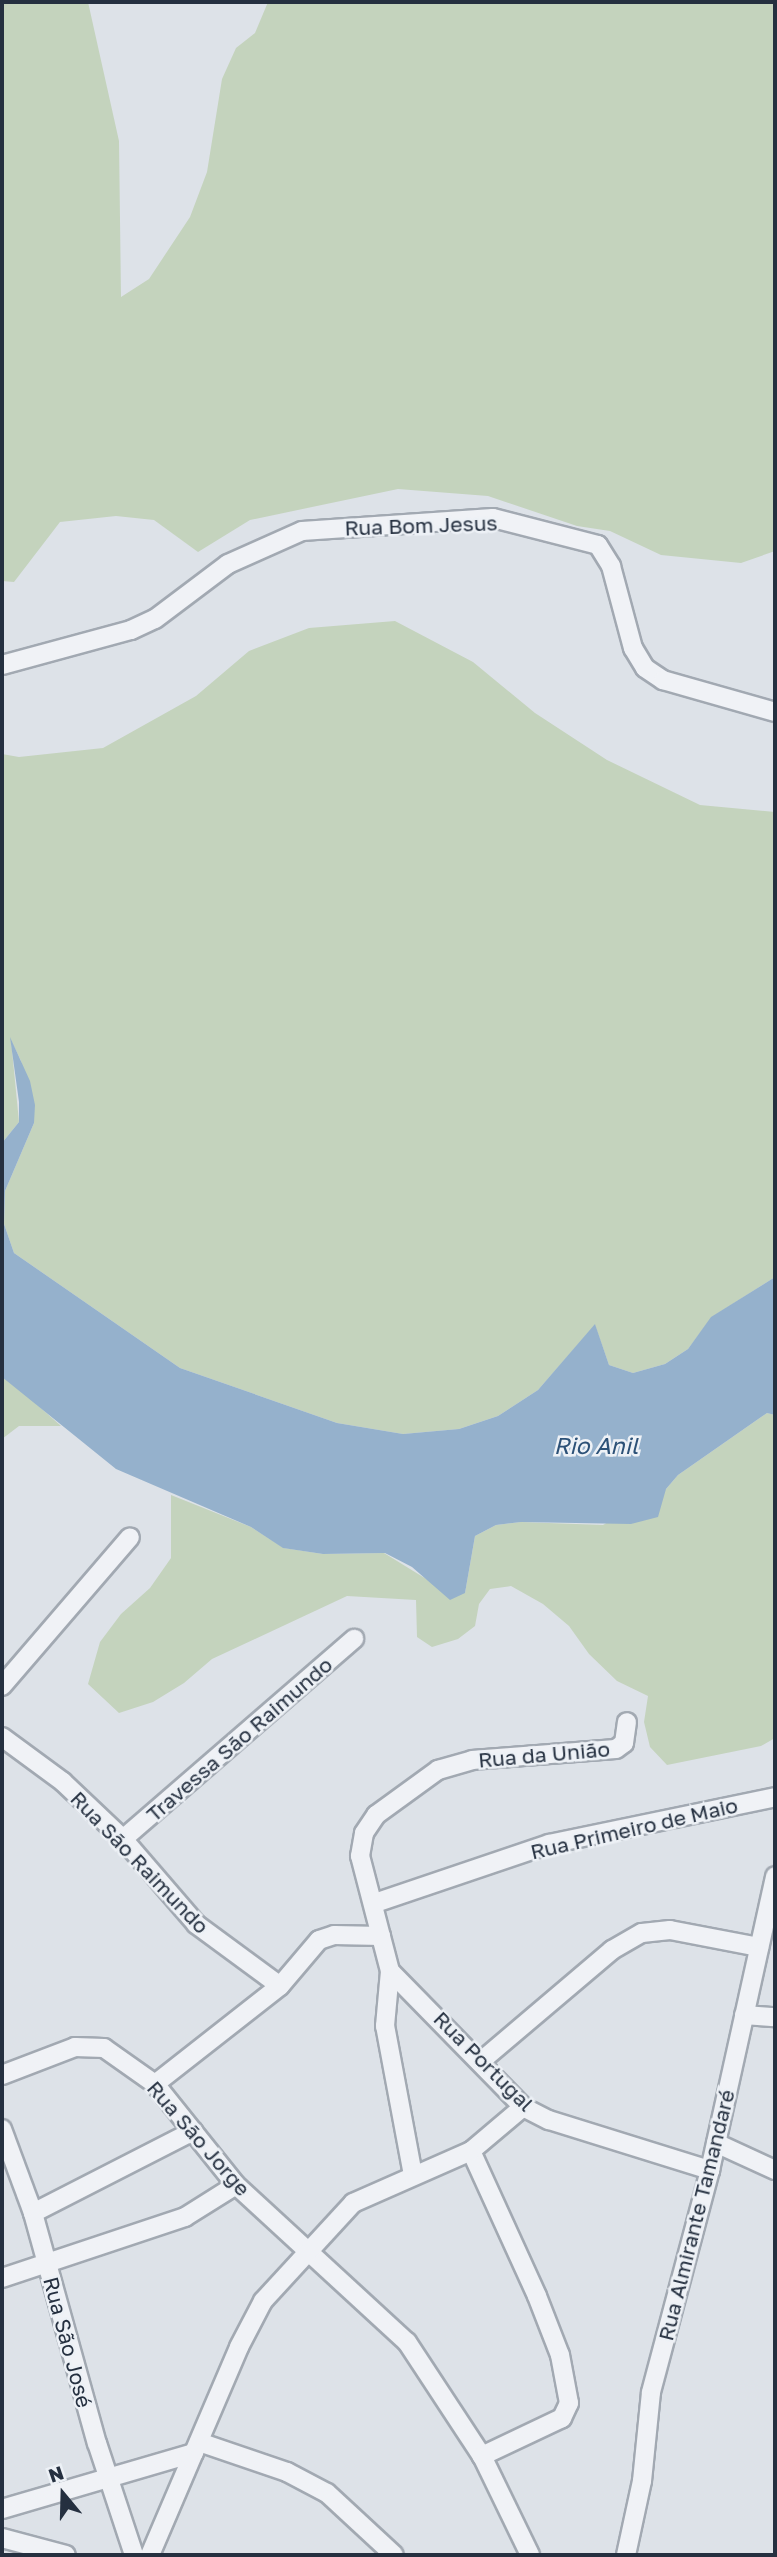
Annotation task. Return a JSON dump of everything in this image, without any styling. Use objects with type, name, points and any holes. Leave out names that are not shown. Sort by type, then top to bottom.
[{"type":"street","name":"Rua Bom Jesus","points":[[2,664],[131,630],[155,619],[228,565],[302,531],[493,518],[598,545],[611,566],[633,648],[645,668],[663,680],[775,712]]},
{"type":"street","points":[[2,1686],[130,1537]]},
{"type":"street","name":"Travessa São Raimundo","points":[[123,1839],[354,1639]]},
{"type":"street","name":"Rua da União","points":[[375,1903],[360,1856],[364,1833],[376,1815],[438,1770],[472,1760],[616,1749],[624,1743],[627,1722]]},
{"type":"street","name":"Rua São Raimundo","points":[[2,1737],[63,1782],[123,1839],[196,1924],[280,1986]]},
{"type":"street","name":"Rua Primeiro de Maio","points":[[375,1903],[549,1844],[775,1797]]},
{"type":"street","name":"Rua Almirante Tamandaré","points":[[626,2555],[642,2482],[651,2392],[710,2169],[775,1876]]},
{"type":"street","points":[[375,1903],[390,1971],[384,2026],[413,2175]]},
{"type":"street","points":[[480,2062],[612,1950],[642,1933],[670,1930],[759,1948]]},
{"type":"street","points":[[155,2084],[280,1986],[326,1937],[381,1936]]},
{"type":"street","name":"Rua Portugal","points":[[390,1971],[523,2107],[549,2120],[710,2169]]},
{"type":"street","points":[[744,2015],[775,2017]]},
{"type":"street","name":"Rua São Jorge","points":[[2,2075],[75,2048],[104,2048],[155,2084],[236,2185],[308,2248],[407,2342],[482,2456],[530,2555]]},
{"type":"street","points":[[150,2555],[263,2301],[308,2248],[353,2203],[471,2151],[523,2107]]},
{"type":"street","name":"Rua São José","points":[[2,2129],[33,2213],[108,2478],[134,2555]]},
{"type":"street","points":[[33,2213],[193,2131]]},
{"type":"street","points":[[716,2143],[775,2170]]},
{"type":"street","points":[[471,2151],[515,2242],[560,2355],[569,2403],[562,2418],[482,2456]]},
{"type":"street","points":[[2,2278],[185,2217],[236,2185]]},
{"type":"street","points":[[2,2509],[108,2478],[197,2447],[287,2472],[327,2493],[394,2555]]},
{"type":"street","points":[[2,2538],[66,2555]]},
{"type":"green space","points":[[2,2],[88,2],[119,141],[121,297],[149,279],[190,217],[207,172],[222,79],[236,48],[255,33],[268,2],[775,2],[775,551],[741,563],[661,555],[610,531],[577,526],[488,496],[398,489],[250,520],[198,552],[154,520],[116,516],[60,522],[14,582],[2,581]]},
{"type":"green space","points":[[395,621],[473,662],[535,713],[607,760],[700,805],[775,812],[775,1277],[712,1317],[688,1349],[665,1364],[633,1373],[609,1365],[595,1325],[538,1390],[498,1416],[459,1429],[403,1434],[337,1423],[180,1368],[14,1253],[4,1224],[5,1191],[34,1123],[21,1061],[11,1040],[19,1122],[2,1143],[2,754],[19,757],[103,748],[196,696],[249,651],[309,628]]},
{"type":"green space","points":[[2,1377],[15,1385],[61,1426],[19,1426],[2,1439]]},
{"type":"green space","points":[[767,1413],[775,1415],[775,1738],[761,1746],[667,1765],[650,1747],[644,1722],[648,1696],[617,1681],[589,1654],[569,1626],[543,1604],[511,1586],[490,1589],[479,1604],[475,1626],[458,1639],[432,1647],[417,1637],[416,1600],[347,1596],[212,1659],[184,1683],[153,1702],[119,1713],[88,1684],[100,1642],[121,1614],[150,1588],[171,1558],[171,1495],[251,1527],[284,1548],[323,1554],[384,1553],[436,1585],[465,1593],[475,1536],[496,1525],[521,1522],[603,1525],[666,1489],[678,1475]]},
{"type":"water","name":"Rio Anil","points":[[10,1037],[30,1081],[35,1105],[34,1123],[5,1191],[4,1224],[14,1253],[180,1368],[337,1423],[403,1434],[459,1429],[498,1416],[538,1390],[595,1324],[609,1365],[633,1373],[665,1364],[688,1349],[711,1317],[775,1277],[775,1415],[767,1413],[678,1475],[666,1489],[658,1517],[631,1524],[521,1522],[496,1525],[475,1536],[465,1593],[450,1600],[412,1567],[385,1553],[323,1554],[283,1548],[251,1527],[116,1469],[2,1377],[2,1143],[19,1122],[19,1102]]}]
